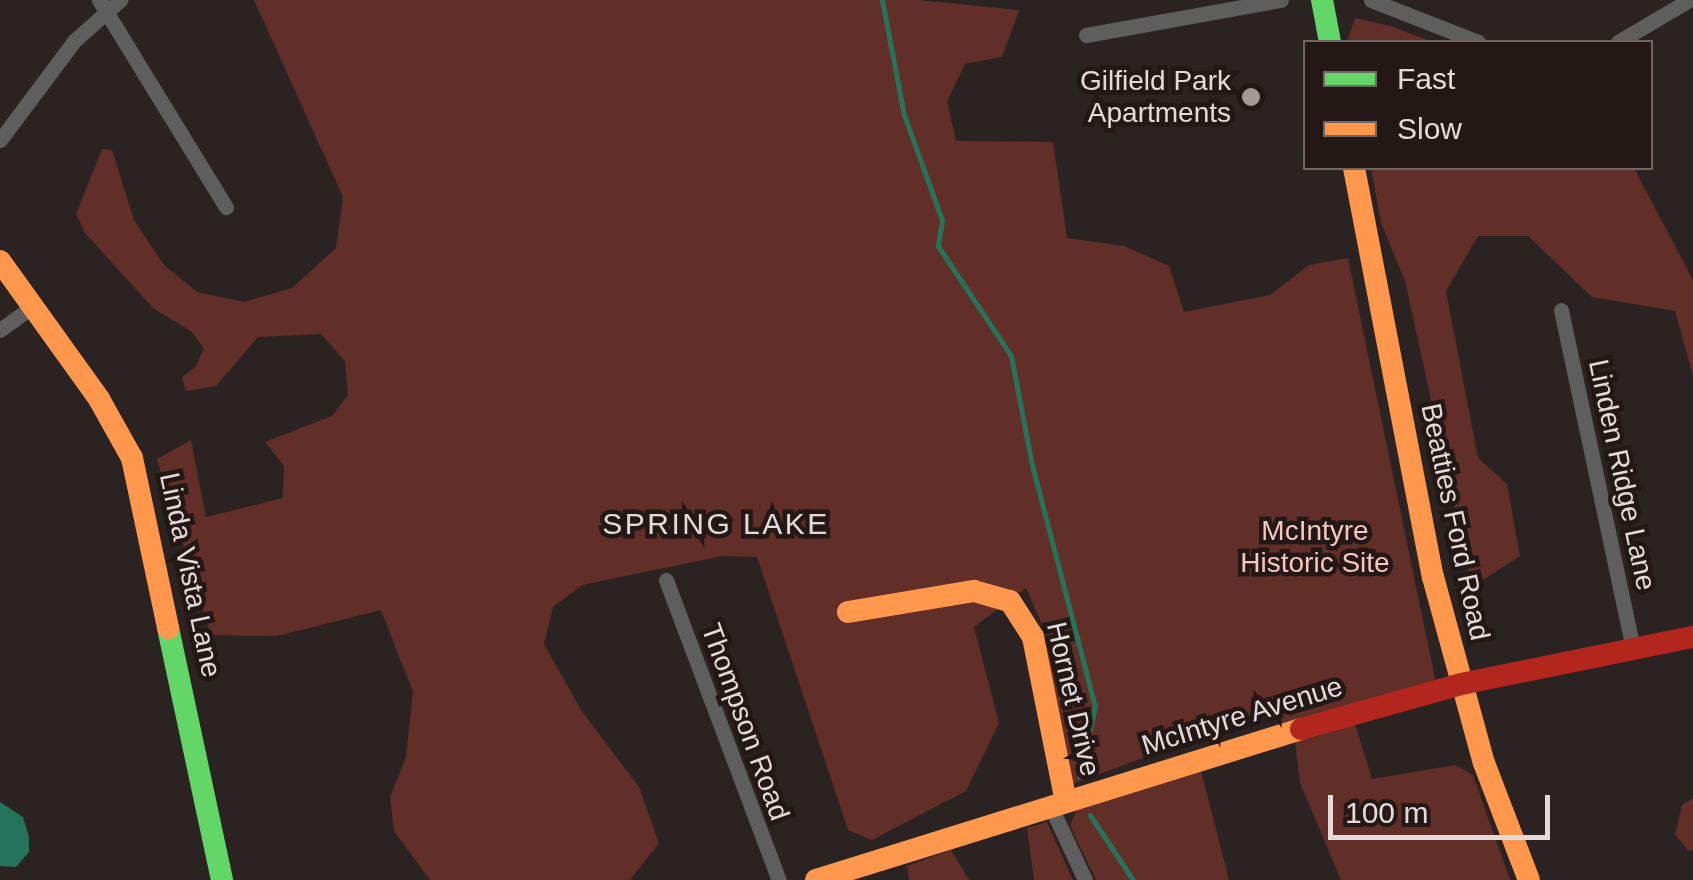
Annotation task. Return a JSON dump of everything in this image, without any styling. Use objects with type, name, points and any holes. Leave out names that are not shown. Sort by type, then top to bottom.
[{"type":"street","points":[[0,140],[102,6],[120,0]]},
{"type":"street","points":[[1086,36],[1282,0]]},
{"type":"street","points":[[1322,0],[1330,40]]},
{"type":"street","points":[[1371,0],[1473,40]]},
{"type":"street","points":[[1621,40],[1689,0],[1693,6]]},
{"type":"street","points":[[102,6],[226,207]]},
{"type":"street","name":"Beatties Ford Road","points":[[1354,170],[1412,478],[1460,684],[1528,880]]},
{"type":"street","name":"Linda Vista Lane","points":[[0,261],[118,431],[144,491],[222,880]]},
{"type":"street","points":[[0,330],[33,306]]},
{"type":"street","name":"Linden Ridge Lane","points":[[1561,310],[1633,649]]},
{"type":"street","name":"Thompson Road","points":[[666,580],[779,880]]},
{"type":"street","name":"Hornet Drive","points":[[848,612],[974,591],[1010,601],[1033,637],[1058,804],[1085,880]]},
{"type":"street","name":"McIntyre Avenue","points":[[816,880],[1460,684],[1693,637]]},
{"type":"green space","name":"McIntyre Historic Site","points":[[254,0],[919,0],[1019,10],[1002,57],[965,64],[947,101],[956,141],[1053,142],[1067,238],[1124,246],[1169,266],[1184,312],[1270,295],[1309,265],[1348,258],[1436,683],[1280,725],[1277,714],[1247,720],[1069,785],[1044,629],[1026,588],[974,627],[999,723],[966,791],[872,840],[848,830],[757,557],[722,556],[582,585],[553,607],[544,644],[581,710],[639,787],[659,843],[630,880],[430,880],[394,831],[390,797],[406,757],[413,692],[381,610],[277,636],[211,635],[157,459],[191,440],[206,517],[283,498],[284,466],[265,442],[332,416],[348,395],[345,361],[321,334],[258,337],[216,386],[186,391],[182,377],[195,367],[204,349],[192,332],[153,308],[85,233],[76,214],[102,149],[112,150],[134,220],[164,265],[197,292],[244,302],[292,288],[336,248],[343,197]]},
{"type":"green space","points":[[1355,18],[1427,40],[1348,40]]},
{"type":"green space","points":[[1371,170],[1635,170],[1693,280],[1693,376],[1675,311],[1592,297],[1528,236],[1478,236],[1446,291],[1478,458],[1507,484],[1520,556],[1472,587],[1405,281],[1381,223]]},
{"type":"green space","points":[[1355,724],[1372,779],[1455,765],[1473,775],[1510,880],[1341,880],[1300,783],[1295,741]]},
{"type":"green space","points":[[1200,767],[1229,880],[1096,880],[1070,826],[1077,809]]},
{"type":"green space","points":[[1693,798],[1693,850],[1689,851],[1675,835],[1682,805]]},
{"type":"green space","points":[[1047,822],[1073,880],[1034,880],[1027,828]]},
{"type":"green space","points":[[951,850],[969,880],[909,880],[907,866]]},
{"type":"shaded area","points":[[0,802],[23,817],[29,837],[29,852],[16,867],[0,866]]},
{"type":"waterway","points":[[882,0],[904,115],[942,220],[938,246],[1011,356],[1032,465],[1095,706],[1080,776]]},
{"type":"waterway","points":[[1090,815],[1133,880]]},
{"type":"traffic: fast","points":[[1322,0],[1330,40]]},
{"type":"traffic: fast","points":[[168,628],[222,880]]},
{"type":"traffic: slow","points":[[1354,170],[1433,577],[1484,763],[1529,880]]},
{"type":"traffic: slow","points":[[0,261],[99,399],[132,458],[168,628]]},
{"type":"traffic: slow","points":[[848,612],[974,591],[1010,601],[1033,637],[1066,802]]},
{"type":"traffic: slow","points":[[816,880],[1301,729]]},
{"type":"traffic: jam","points":[[1301,729],[1461,684],[1693,637]]},
{"type":"place","name":"Gilfield Park Apartments","points":[[1251,97]]},
{"type":"district","name":"SPRING LAKE","points":[[716,524]]}]
